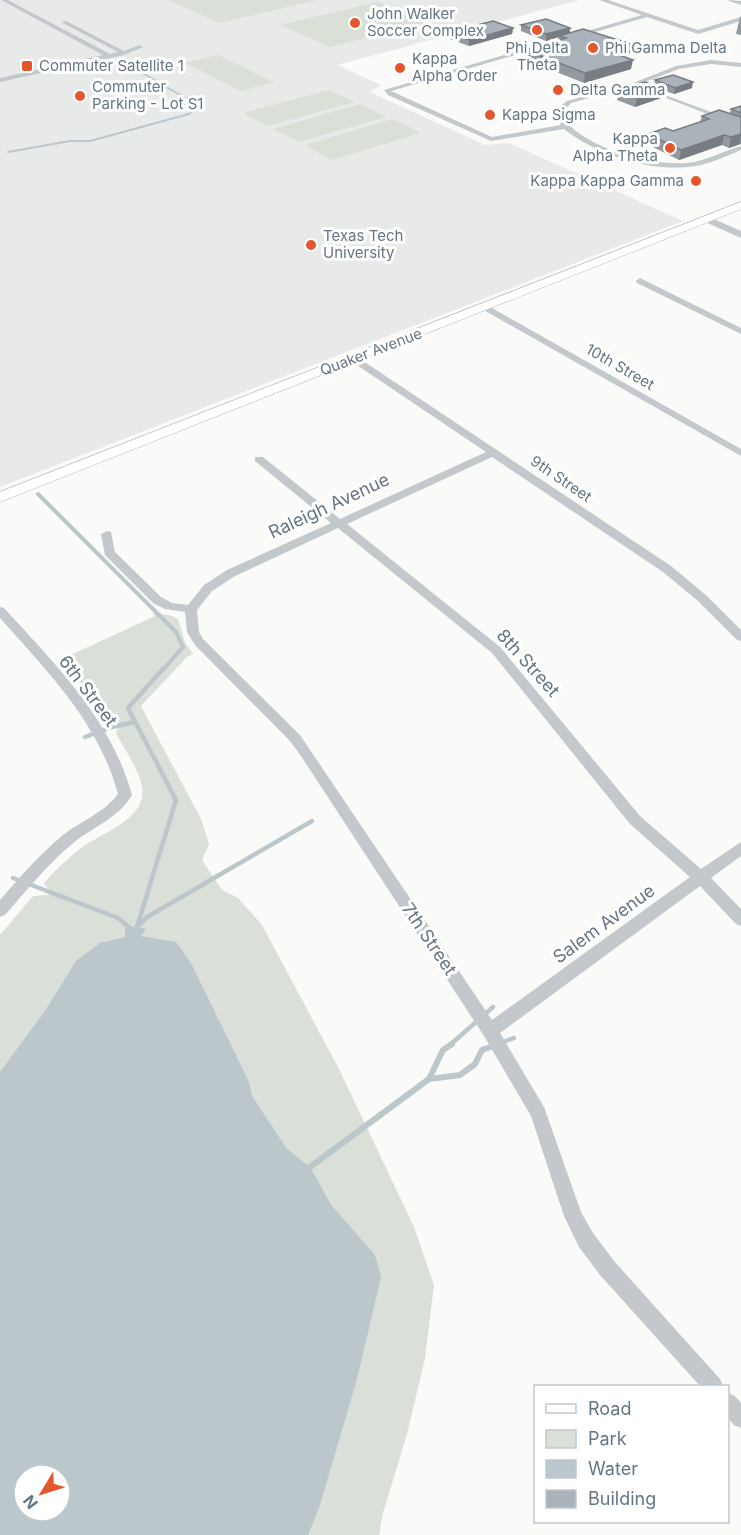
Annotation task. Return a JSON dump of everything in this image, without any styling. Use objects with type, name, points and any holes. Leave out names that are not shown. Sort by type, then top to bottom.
[{"type":"main road","name":"Quaker Avenue","points":[[0,497],[741,206]]},
{"type":"street","points":[[4,0],[105,55]]},
{"type":"street","points":[[602,0],[698,32],[741,19]]},
{"type":"street","points":[[731,0],[741,3]]},
{"type":"street","points":[[564,127],[525,132],[496,139],[488,138],[390,94],[387,90],[648,15]]},
{"type":"street","points":[[0,80],[121,51],[60,20]]},
{"type":"street","points":[[741,65],[711,62],[688,65],[635,84],[564,105],[557,115],[564,127],[587,142],[660,164],[696,163],[741,148]]},
{"type":"street","points":[[635,84],[741,125]]},
{"type":"street","points":[[706,219],[741,235]]},
{"type":"street","points":[[640,281],[741,331]]},
{"type":"street","name":"10th Street","points":[[485,307],[741,453]]},
{"type":"street","name":"9th Street","points":[[354,358],[667,569],[703,599],[741,637]]},
{"type":"street","name":"Raleigh Avenue","points":[[191,609],[208,588],[225,576],[494,452]]},
{"type":"street","name":"8th Street","points":[[258,459],[496,650],[518,674],[609,792],[638,823],[724,900],[741,920]]},
{"type":"street","points":[[107,534],[109,553],[157,600],[169,606],[191,609]]},
{"type":"street","name":"7th Street","points":[[191,609],[193,632],[199,642],[295,738],[490,1031],[538,1113],[573,1216],[586,1240],[712,1385]]},
{"type":"street","name":"6th Street","points":[[0,611],[91,720],[121,775],[125,795],[116,809],[68,838],[39,866],[0,911]]},
{"type":"street","name":"Salem Avenue","points":[[490,1031],[741,848]]},
{"type":"street","points":[[729,1404],[741,1418]]},
{"type":"shaded area","name":"Texas Tech University","points":[[0,0],[580,0],[337,65],[381,85],[370,92],[485,145],[509,143],[683,221],[0,487]]},
{"type":"green space","points":[[168,0],[318,0],[219,23]]},
{"type":"green space","name":"John Walker Soccer Complex","points":[[378,2],[429,22],[330,47],[280,25]]},
{"type":"green space","points":[[218,55],[274,82],[240,91],[185,63]]},
{"type":"green space","points":[[329,90],[354,102],[268,126],[243,113]]},
{"type":"green space","points":[[360,104],[386,117],[299,142],[273,129]]},
{"type":"green space","points":[[393,119],[420,133],[332,160],[305,145]]},
{"type":"green space","points":[[152,613],[169,615],[178,619],[185,643],[193,654],[187,657],[141,706],[201,819],[209,844],[202,860],[222,890],[238,898],[262,925],[339,1069],[414,1227],[434,1285],[425,1358],[379,1535],[0,1535],[0,935],[33,896],[48,895],[50,892],[44,883],[66,860],[131,816],[138,808],[142,798],[142,787],[135,766],[116,733],[119,725],[111,723],[99,703],[60,660],[155,616]]},
{"type":"water","points":[[137,927],[146,929],[141,936],[176,942],[191,963],[249,1082],[252,1096],[287,1149],[310,1167],[332,1206],[375,1255],[381,1277],[357,1379],[320,1505],[308,1535],[0,1535],[0,1072],[45,1011],[76,961],[100,943],[125,937],[125,928]]},
{"type":"building","points":[[546,19],[570,28],[546,34],[521,25]]},
{"type":"building","points":[[493,21],[513,28],[469,40],[450,32]]},
{"type":"building","points":[[583,29],[631,44],[608,51],[633,60],[585,73],[525,50],[566,38],[559,36]]},
{"type":"building","points":[[673,75],[693,82],[675,88],[655,80]]},
{"type":"building","points":[[645,82],[663,89],[637,97],[619,90]]},
{"type":"building","points":[[741,106],[741,113],[731,109]]},
{"type":"building","points":[[719,110],[741,117],[741,134],[731,137],[724,135],[681,150],[648,134],[665,128],[673,131],[709,119],[702,116]]},
{"type":"waterway","points":[[8,152],[70,141],[90,141],[189,114],[196,109],[192,102],[127,64]]},
{"type":"waterway","points":[[38,494],[176,632],[183,647],[162,671]]},
{"type":"waterway","points":[[137,927],[176,800],[128,708],[163,669]]},
{"type":"waterway","points":[[85,737],[112,727],[135,722]]},
{"type":"waterway","points":[[138,926],[147,917],[312,821]]},
{"type":"waterway","points":[[13,878],[118,918],[130,928]]},
{"type":"waterway","points":[[450,1045],[493,1007]]},
{"type":"waterway","points":[[495,1045],[514,1038]]},
{"type":"waterway","points":[[429,1079],[443,1050],[452,1044]]},
{"type":"waterway","points":[[429,1079],[460,1075],[475,1064],[482,1050],[499,1044]]},
{"type":"waterway","points":[[310,1167],[429,1079]]},
{"type":"place","name":"John Walker Soccer Complex","points":[[355,23]]},
{"type":"place","name":"Phi Delta Theta","points":[[537,30]]},
{"type":"place","name":"Phi Gamma Delta","points":[[593,48]]},
{"type":"place","name":"Commuter Satellite 1","points":[[27,66]]},
{"type":"place","name":"Kappa Alpha Order","points":[[400,68]]},
{"type":"place","name":"Delta Gamma","points":[[558,90]]},
{"type":"place","name":"Commuter Parking - Lot S1","points":[[80,96]]},
{"type":"place","name":"Kappa Sigma","points":[[490,115]]},
{"type":"place","name":"Kappa Alpha Theta","points":[[670,148]]},
{"type":"place","name":"Kappa Kappa Gamma","points":[[696,181]]},
{"type":"place","name":"Texas Tech University","points":[[311,245]]}]
